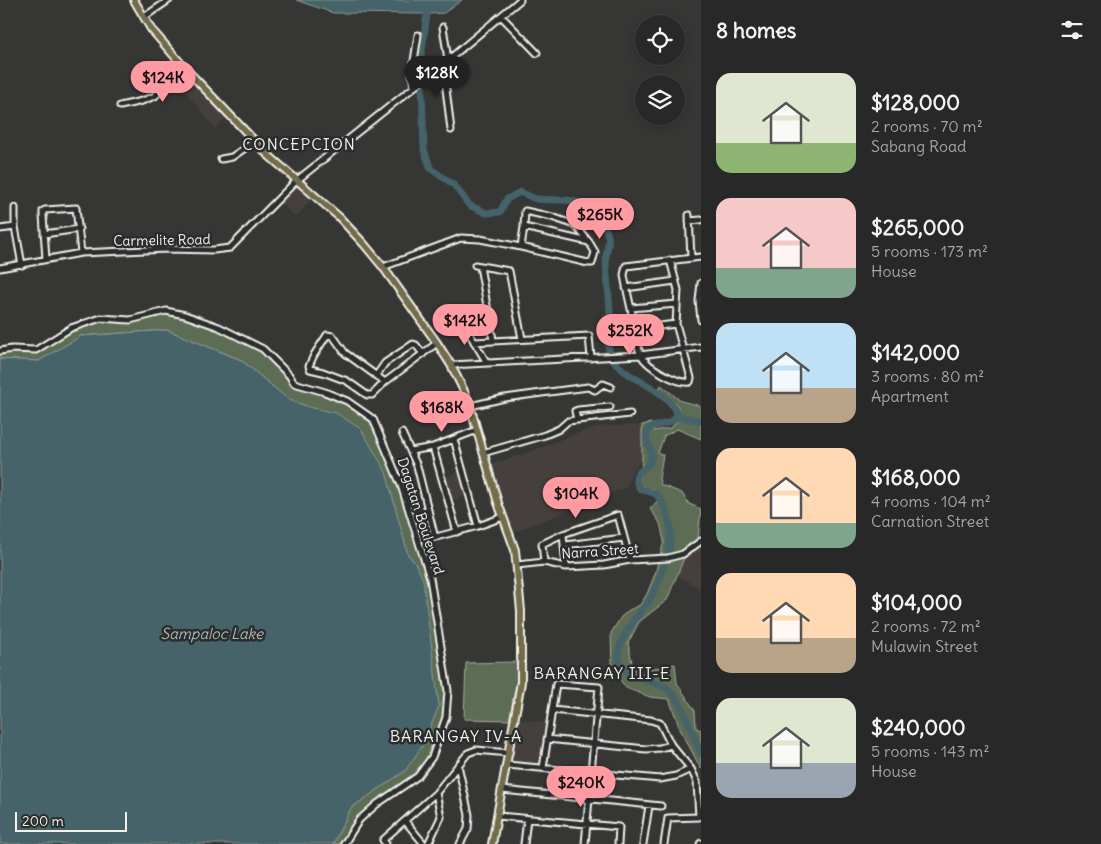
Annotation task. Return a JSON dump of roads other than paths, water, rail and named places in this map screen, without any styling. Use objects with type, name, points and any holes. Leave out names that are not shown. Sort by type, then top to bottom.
[{"type":"main road","points":[[134,0],[153,31],[184,67],[296,180],[339,217],[383,267],[451,365],[470,406],[483,453],[515,550],[521,611],[521,677],[492,844]]},
{"type":"street","points":[[144,17],[169,0]]},
{"type":"street","name":"Carmelite Road","points":[[0,268],[81,254],[167,249],[214,250],[230,248],[296,180],[446,62],[520,0]]},
{"type":"street","points":[[502,16],[537,52]]},
{"type":"street","points":[[443,27],[451,130]]},
{"type":"street","points":[[414,87],[412,74],[418,35]]},
{"type":"street","points":[[120,106],[142,102],[155,96],[184,67]]},
{"type":"street","points":[[221,159],[232,157],[255,140]]},
{"type":"street","points":[[15,208],[15,227],[22,265]]},
{"type":"street","points":[[46,259],[42,212],[45,210],[76,208],[81,254]]},
{"type":"street","points":[[383,267],[461,238],[480,239],[521,247],[592,264],[595,252],[590,242],[575,224],[525,211],[521,247]]},
{"type":"street","points":[[691,258],[689,218],[701,220]]},
{"type":"street","points":[[0,229],[15,227]]},
{"type":"street","points":[[524,227],[590,242]]},
{"type":"street","points":[[44,234],[79,229]]},
{"type":"street","points":[[670,260],[678,290],[676,324],[691,378],[690,382],[686,383],[658,370],[640,355],[624,276],[626,266],[670,260],[701,257]]},
{"type":"street","points":[[493,340],[477,266],[509,271],[522,339]]},
{"type":"street","points":[[626,288],[675,281]]},
{"type":"street","points":[[701,283],[701,320]]},
{"type":"street","points":[[632,308],[677,304]]},
{"type":"street","name":"Dagatan Boulevard","points":[[0,351],[36,350],[71,328],[101,318],[130,320],[166,311],[185,315],[242,338],[263,349],[289,375],[294,383],[347,401],[373,419],[401,485],[430,578],[448,691],[446,717],[432,756],[418,776],[377,804],[359,820],[344,844]]},
{"type":"street","points":[[460,318],[487,363]]},
{"type":"street","points":[[635,329],[676,324]]},
{"type":"street","points":[[385,382],[345,353],[330,335],[326,335],[309,366],[310,369],[331,374],[347,381],[368,395],[372,395],[385,382],[437,343]]},
{"type":"street","points":[[474,342],[589,336],[591,358]]},
{"type":"street","points":[[376,376],[385,364],[413,344],[423,354]]},
{"type":"street","points":[[451,365],[640,355],[701,347]]},
{"type":"street","points":[[470,406],[505,398],[588,387],[595,390],[603,384],[610,387]]},
{"type":"street","points":[[577,420],[575,411],[610,407]]},
{"type":"street","points":[[483,453],[545,435],[559,429],[565,423],[630,414]]},
{"type":"street","points":[[412,451],[433,447],[477,430]]},
{"type":"street","points":[[402,432],[417,466],[436,537],[503,517]]},
{"type":"street","points":[[454,439],[478,526]]},
{"type":"street","points":[[433,447],[457,532]]},
{"type":"street","points":[[544,562],[542,544],[563,534],[618,515],[630,560]]},
{"type":"street","points":[[563,534],[566,567]]},
{"type":"street","points":[[565,546],[624,538]]},
{"type":"street","name":"Narra Street","points":[[517,565],[544,562],[566,567],[668,558],[683,554],[701,542]]},
{"type":"street","points":[[543,768],[556,684],[599,687],[591,772]]},
{"type":"street","points":[[552,710],[651,720],[660,723],[671,745],[691,769],[696,782],[700,817],[668,818],[664,844]]},
{"type":"street","points":[[546,739],[646,749],[671,745]]},
{"type":"street","points":[[386,844],[382,840],[405,822],[436,792],[468,753],[476,750],[509,753]]},
{"type":"street","points":[[458,765],[469,815],[468,829],[460,844]]},
{"type":"street","points":[[507,765],[660,779],[676,776],[691,769]]},
{"type":"street","points":[[502,790],[661,806]]},
{"type":"street","points":[[405,822],[426,844],[441,817],[436,792]]},
{"type":"street","points":[[586,844],[589,799]]},
{"type":"street","points":[[643,844],[649,806]]},
{"type":"street","points":[[498,816],[619,827],[618,844]]},
{"type":"street","points":[[524,844],[527,819]]},
{"type":"water","points":[[296,0],[462,0],[444,13],[427,14],[333,13]]},
{"type":"water","name":"Sampaloc Lake","points":[[167,330],[241,360],[289,400],[312,408],[336,413],[361,429],[386,472],[408,555],[415,563],[423,579],[439,706],[423,745],[405,771],[351,808],[333,844],[0,844],[0,359],[39,361],[81,336]]},
{"type":"waterway","points":[[427,14],[421,57],[424,150],[431,169],[454,185],[469,205],[486,213],[500,212],[507,199],[520,192],[537,199],[574,201],[593,211],[607,231],[608,238],[606,258],[610,315],[608,345],[610,353],[616,363],[624,370],[664,396],[678,416]]},
{"type":"waterway","points":[[678,416],[670,422],[649,428],[646,439],[651,451],[651,459],[646,467],[637,474],[636,478],[640,489],[654,493],[661,500],[670,524],[671,534],[664,567],[657,585],[650,599],[624,636],[619,659],[622,667],[632,676],[662,685],[673,694],[678,701],[701,753]]},
{"type":"waterway","points":[[678,416],[701,421]]},
{"type":"district","name":"CONCEPCION","points":[[299,144]]},
{"type":"district","name":"BARANGAY III-E","points":[[602,673]]},
{"type":"district","name":"BARANGAY IV-A","points":[[456,736]]}]
